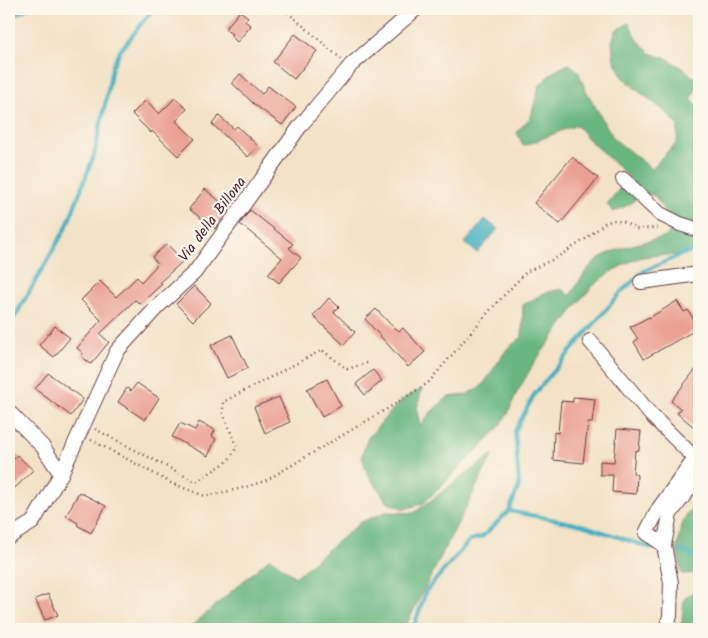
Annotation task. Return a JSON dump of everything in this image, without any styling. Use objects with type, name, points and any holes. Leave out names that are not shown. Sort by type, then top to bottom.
[{"type":"street","name":"Via della Billona","points":[[9,537],[33,522],[61,474],[117,351],[158,306],[195,272],[301,125],[350,67],[416,9]]},
{"type":"street","points":[[624,179],[660,214],[680,224],[699,230]]},
{"type":"street","points":[[641,282],[699,274]]},
{"type":"street","points":[[590,341],[651,416],[698,458],[659,508],[646,532],[664,545]]},
{"type":"street","points":[[9,412],[43,447],[61,474]]},
{"type":"street","points":[[666,629],[670,616],[671,583],[664,545],[670,514],[699,476]]},
{"type":"path","points":[[284,9],[350,67]]},
{"type":"path","points":[[81,428],[171,483],[205,496],[265,481],[428,383],[492,308],[526,272],[556,258],[587,238],[605,223],[613,220],[624,222],[636,229],[663,228]]},
{"type":"path","points":[[81,428],[196,482],[228,460],[237,447],[223,414],[223,402],[322,350],[347,369],[370,362]]},
{"type":"green space","points":[[629,23],[637,39],[650,53],[668,59],[684,69],[699,82],[691,99],[699,108],[699,251],[679,255],[642,257],[609,273],[594,285],[581,299],[534,363],[515,396],[508,414],[496,431],[424,503],[405,509],[388,503],[367,473],[362,456],[367,439],[392,410],[406,397],[422,389],[417,408],[420,426],[431,412],[448,397],[466,395],[482,386],[507,349],[522,337],[523,305],[544,293],[562,289],[570,296],[586,271],[598,259],[616,250],[666,237],[676,221],[665,212],[655,196],[644,192],[630,204],[613,212],[607,204],[629,177],[588,139],[577,125],[523,146],[517,132],[531,117],[539,86],[553,72],[569,64],[578,71],[585,89],[614,139],[652,169],[677,143],[678,125],[666,112],[623,77],[614,60],[612,42],[616,30]]},
{"type":"green space","points":[[493,454],[404,629],[188,629],[270,558],[295,577],[361,522],[386,512],[414,513]]},
{"type":"green space","points":[[699,499],[699,573],[682,574],[677,550],[680,530],[685,517]]},
{"type":"green space","points":[[694,591],[699,603],[699,629],[679,629],[684,599]]},
{"type":"water","points":[[485,219],[498,229],[477,253],[465,243]]},
{"type":"building","points":[[240,11],[248,17],[245,21],[251,26],[237,42],[231,36],[232,34],[225,29]]},
{"type":"building","points":[[295,34],[317,51],[294,79],[273,62]]},
{"type":"building","points":[[240,74],[262,94],[268,86],[296,107],[282,125],[254,104],[232,83]]},
{"type":"building","points":[[175,98],[187,109],[176,121],[195,139],[178,156],[132,114],[146,100],[159,114]]},
{"type":"building","points":[[219,116],[234,129],[237,126],[258,146],[248,157],[212,124]]},
{"type":"building","points":[[572,157],[598,178],[560,224],[534,203]]},
{"type":"building","points":[[205,189],[229,209],[215,229],[189,209]]},
{"type":"building","points":[[250,210],[293,244],[289,248],[301,258],[279,283],[268,274],[282,258],[240,224]]},
{"type":"building","points":[[167,244],[183,261],[140,304],[135,300],[100,334],[109,342],[91,364],[81,356],[83,353],[77,348],[101,320],[81,300],[100,281],[116,297],[137,277],[141,282],[158,264],[152,257]]},
{"type":"building","points":[[194,286],[211,303],[193,321],[176,304]]},
{"type":"building","points":[[329,298],[339,307],[334,312],[355,332],[344,345],[313,316]]},
{"type":"building","points":[[677,301],[684,312],[688,310],[699,328],[644,359],[634,342],[638,339],[630,327]]},
{"type":"building","points":[[376,309],[395,329],[399,331],[403,328],[425,352],[408,367],[365,319]]},
{"type":"building","points":[[55,326],[70,338],[54,357],[39,345]]},
{"type":"building","points":[[232,335],[248,368],[227,378],[211,345]]},
{"type":"building","points":[[699,365],[699,421],[694,427],[677,413],[681,409],[671,401]]},
{"type":"building","points":[[373,370],[382,381],[365,395],[356,384]]},
{"type":"building","points":[[48,373],[83,399],[71,416],[35,389]]},
{"type":"building","points":[[327,379],[341,406],[322,417],[307,389]]},
{"type":"building","points":[[137,383],[159,398],[145,420],[118,402],[127,388],[131,391]]},
{"type":"building","points":[[279,397],[290,422],[265,433],[254,407]]},
{"type":"building","points":[[573,397],[595,399],[592,423],[588,423],[583,463],[553,460],[554,432],[558,433],[561,401],[573,402]]},
{"type":"building","points":[[199,422],[215,430],[212,436],[216,439],[208,456],[172,437],[180,423],[195,430]]},
{"type":"building","points":[[617,429],[641,431],[639,450],[635,451],[633,473],[637,475],[636,494],[612,492],[613,475],[600,475],[600,461],[614,462]]},
{"type":"building","points":[[17,455],[33,470],[15,488],[9,482],[9,463]]},
{"type":"building","points":[[79,492],[106,506],[91,533],[66,516]]},
{"type":"building","points":[[48,594],[58,615],[45,620],[35,599]]},
{"type":"waterway","points":[[9,16],[26,9]]},
{"type":"waterway","points":[[9,327],[67,226],[94,155],[112,67],[120,51],[153,9]]},
{"type":"waterway","points":[[413,629],[426,591],[470,540],[482,537],[509,511],[519,486],[515,431],[535,393],[622,291],[644,271],[683,254],[699,250]]},
{"type":"waterway","points":[[509,511],[582,525],[651,548]]},
{"type":"waterway","points":[[681,550],[699,558]]}]
